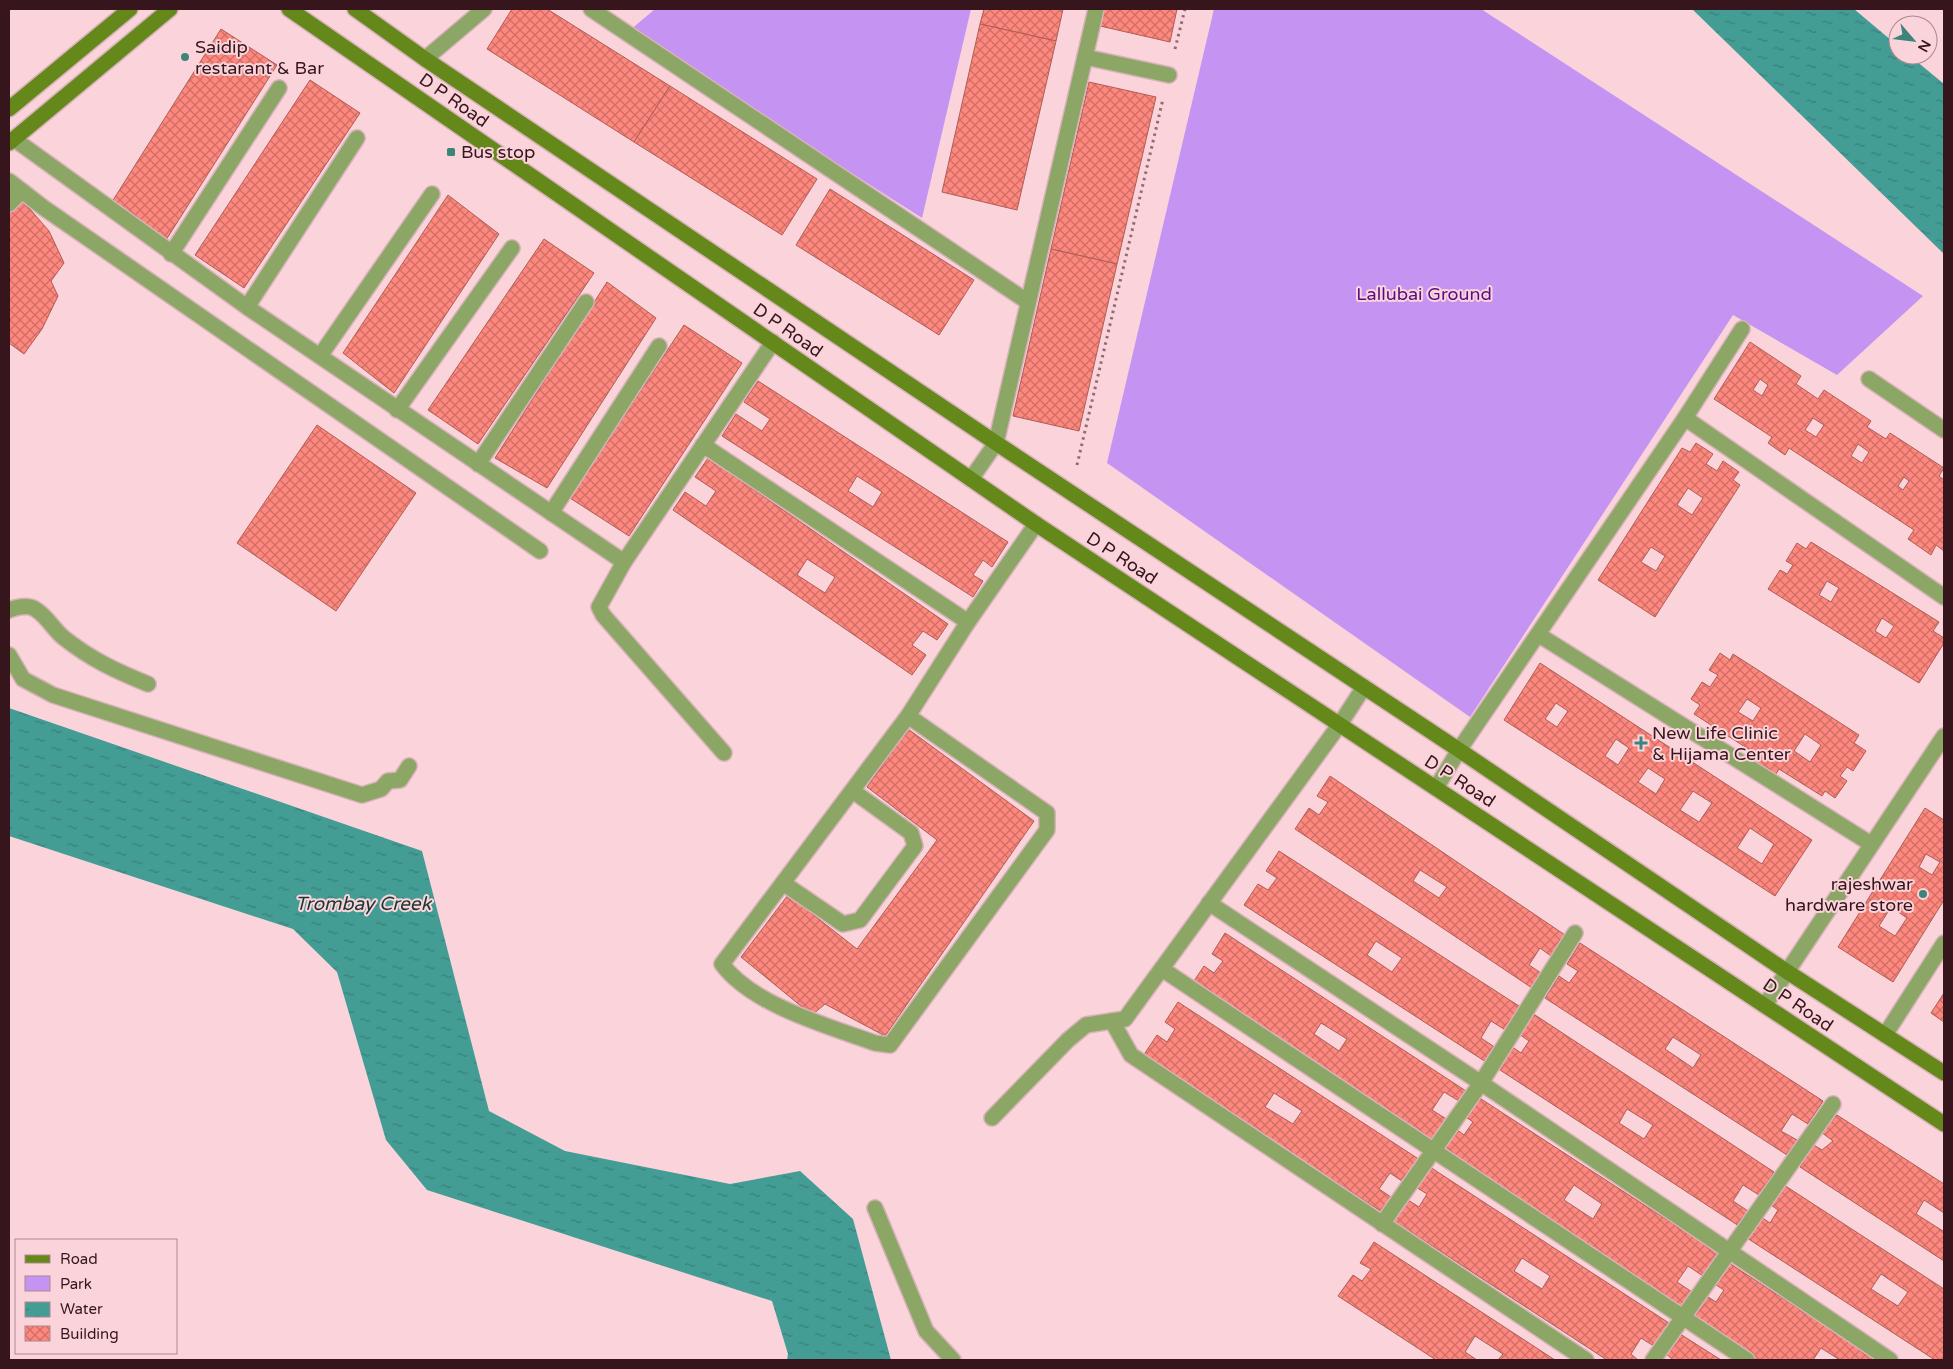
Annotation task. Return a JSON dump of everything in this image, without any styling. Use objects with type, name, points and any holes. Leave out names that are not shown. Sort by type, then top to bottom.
[{"type":"street","points":[[9,109],[130,9]]},
{"type":"street","points":[[170,9],[11,141],[247,307],[624,562]]},
{"type":"street","name":"D P Road","points":[[289,9],[1036,524],[1944,1124]]},
{"type":"street","name":"D P Road","points":[[355,9],[425,59],[996,443],[1459,750],[1786,971],[1944,1073]]},
{"type":"street","points":[[425,59],[484,9]]},
{"type":"street","points":[[591,9],[1028,302]]},
{"type":"street","points":[[971,479],[996,443],[1096,9]]},
{"type":"street","points":[[1085,57],[1169,75]]},
{"type":"street","points":[[171,254],[279,88]]},
{"type":"street","points":[[247,307],[356,138]]},
{"type":"street","points":[[9,181],[22,192],[540,551]]},
{"type":"street","points":[[9,204],[22,192]]},
{"type":"street","points":[[320,356],[432,194]]},
{"type":"street","points":[[397,410],[512,248]]},
{"type":"street","points":[[478,464],[586,302]]},
{"type":"street","points":[[1436,788],[1459,750],[1539,635],[1742,330]]},
{"type":"street","points":[[724,753],[600,611],[600,602],[624,562],[773,342]]},
{"type":"street","points":[[551,513],[659,346]]},
{"type":"street","points":[[1869,379],[1944,430]]},
{"type":"street","points":[[1685,418],[1944,597]]},
{"type":"street","points":[[703,445],[968,622]]},
{"type":"street","points":[[908,716],[1047,813],[1047,830],[890,1045],[875,1043],[781,1008],[732,978],[722,964],[908,716],[968,622],[1036,524]]},
{"type":"street","points":[[9,610],[21,606],[33,607],[46,617],[62,637],[99,663],[148,684]]},
{"type":"street","points":[[1539,635],[1872,844]]},
{"type":"street","points":[[9,655],[23,679],[53,695],[362,795],[381,788],[388,780],[400,780],[409,766]]},
{"type":"street","points":[[992,1118],[1068,1040],[1086,1025],[1125,1019],[1340,724],[1364,687]]},
{"type":"street","points":[[1765,1005],[1944,736]]},
{"type":"street","points":[[783,884],[843,924],[860,920],[914,846],[911,833],[853,790]]},
{"type":"street","points":[[1210,903],[1481,1083],[1890,1360]]},
{"type":"street","points":[[1382,1224],[1481,1083],[1575,933]]},
{"type":"street","points":[[1885,1035],[1944,942]]},
{"type":"street","points":[[1162,969],[1747,1360]]},
{"type":"street","points":[[1112,1021],[1131,1055],[1586,1360]]},
{"type":"street","points":[[1653,1360],[1731,1252],[1833,1104]]},
{"type":"street","points":[[876,1208],[926,1331],[952,1360]]},
{"type":"path","points":[[1070,492],[1185,9]]},
{"type":"green space","points":[[655,9],[971,9],[922,218],[629,31]]},
{"type":"green space","name":"Lallubai Ground","points":[[1214,9],[1481,9],[1923,296],[1837,375],[1733,315],[1470,717],[1107,463]]},
{"type":"water","points":[[1692,9],[1854,9],[1888,38],[1888,65],[1921,65],[1944,84],[1944,254]]},
{"type":"water","name":"Trombay Creek","points":[[9,708],[422,851],[489,1111],[565,1151],[730,1184],[800,1171],[853,1219],[891,1360],[787,1360],[788,1354],[772,1301],[427,1190],[386,1140],[337,972],[293,929],[9,836]]},
{"type":"building","points":[[512,9],[547,9],[670,86],[634,142],[487,49]]},
{"type":"building","points":[[984,9],[1063,9],[1056,41],[980,24]]},
{"type":"building","points":[[1104,9],[1177,9],[1170,42],[1100,26]]},
{"type":"building","points":[[980,24],[1056,41],[1017,210],[942,192]]},
{"type":"building","points":[[221,29],[277,65],[166,240],[110,205]]},
{"type":"building","points":[[310,80],[360,113],[244,288],[195,255]]},
{"type":"building","points":[[1089,82],[1156,97],[1117,264],[1051,249]]},
{"type":"building","points":[[670,86],[817,179],[782,235],[634,142]]},
{"type":"building","points":[[830,189],[974,280],[939,335],[796,245]]},
{"type":"building","points":[[448,195],[499,234],[394,393],[343,353]]},
{"type":"building","points":[[22,200],[49,231],[64,263],[51,281],[58,296],[42,329],[24,354],[9,343],[9,212]]},
{"type":"building","points":[[544,239],[594,273],[478,444],[428,410]]},
{"type":"building","points":[[1051,249],[1117,264],[1079,431],[1013,416]]},
{"type":"building","points":[[607,282],[656,318],[547,488],[495,458]]},
{"type":"building","points":[[684,325],[742,363],[629,536],[570,498]]},
{"type":"building","points":[[1750,342],[1801,376],[1796,384],[1818,399],[1824,390],[1871,421],[1867,427],[1886,439],[1890,433],[1944,468],[1939,476],[1944,480],[1944,551],[1936,545],[1931,555],[1908,539],[1914,530],[1789,448],[1785,455],[1768,443],[1772,437],[1714,399]],"holes":[[[1760,379],[1768,385],[1762,396],[1753,390]],[[1813,418],[1824,425],[1816,437],[1805,430]],[[1858,444],[1869,452],[1862,463],[1851,456]],[[1904,477],[1909,481],[1903,490],[1898,486]]]},
{"type":"building","points":[[758,381],[1008,542],[992,567],[983,560],[973,575],[983,581],[973,597],[722,436],[736,414],[762,431],[770,419],[744,402]],"holes":[[[857,476],[882,492],[873,507],[848,491]]]},
{"type":"building","points":[[317,425],[416,493],[336,611],[237,543]]},
{"type":"building","points":[[1696,443],[1713,454],[1706,464],[1717,471],[1723,461],[1739,472],[1733,480],[1740,485],[1655,617],[1598,580],[1682,448],[1690,452]],"holes":[[[1688,488],[1703,498],[1692,515],[1677,505]],[[1651,547],[1665,556],[1656,571],[1641,562]]]},
{"type":"building","points":[[708,458],[948,624],[937,640],[923,631],[912,645],[926,655],[912,675],[673,510],[685,492],[706,506],[716,491],[695,477]],"holes":[[[807,559],[835,577],[825,593],[797,575]]]},
{"type":"building","points":[[1811,542],[1939,622],[1933,631],[1944,638],[1944,643],[1919,683],[1768,589],[1780,570],[1787,574],[1793,565],[1786,561],[1797,543],[1806,549]],"holes":[[[1827,581],[1839,588],[1831,602],[1819,595]],[[1882,618],[1894,626],[1886,638],[1875,631]]]},
{"type":"building","points":[[1720,653],[1730,660],[1733,654],[1859,735],[1854,743],[1866,751],[1853,771],[1847,767],[1840,776],[1847,781],[1835,798],[1825,791],[1822,796],[1779,769],[1774,777],[1751,762],[1756,754],[1694,714],[1700,705],[1691,699],[1702,682],[1710,687],[1718,675],[1709,670]],"holes":[[[1747,699],[1761,708],[1753,721],[1738,712]],[[1805,734],[1821,745],[1810,762],[1794,751]]]},
{"type":"building","points":[[1540,663],[1812,840],[1775,896],[1504,720]],"holes":[[[1556,703],[1568,711],[1557,727],[1545,719]],[[1616,739],[1629,748],[1618,765],[1605,756]],[[1648,768],[1665,779],[1656,794],[1638,782]],[[1693,791],[1712,803],[1699,822],[1680,810]],[[1750,828],[1774,844],[1762,864],[1737,848]]]},
{"type":"building","points":[[908,729],[1034,821],[885,1036],[825,1004],[812,1015],[741,957],[788,895],[857,949],[937,840],[867,787]]},
{"type":"building","points":[[1330,776],[1565,935],[1551,956],[1540,948],[1529,965],[1541,973],[1532,988],[1295,829],[1309,808],[1319,815],[1328,802],[1317,796]],"holes":[[[1420,870],[1447,887],[1439,898],[1413,881]]]},
{"type":"building","points":[[1925,808],[1944,820],[1944,900],[1893,982],[1838,947]],"holes":[[[1926,854],[1940,862],[1932,875],[1919,867]],[[1891,907],[1907,918],[1895,936],[1879,926]]]},
{"type":"building","points":[[1279,851],[1522,1008],[1507,1031],[1491,1021],[1481,1038],[1496,1048],[1486,1062],[1244,905],[1258,884],[1268,890],[1277,878],[1266,871]],"holes":[[[1376,941],[1402,958],[1392,972],[1367,955]]]},
{"type":"building","points":[[1225,933],[1466,1091],[1459,1101],[1444,1092],[1432,1110],[1448,1120],[1433,1143],[1192,984],[1204,966],[1214,973],[1223,961],[1212,954]],"holes":[[[1321,1023],[1347,1039],[1339,1051],[1314,1034]]]},
{"type":"building","points":[[1580,943],[1823,1101],[1808,1124],[1792,1114],[1781,1131],[1797,1140],[1787,1155],[1545,998],[1559,976],[1569,983],[1578,971],[1567,964]],"holes":[[[1673,1037],[1701,1055],[1693,1068],[1665,1049]]]},
{"type":"building","points":[[1944,993],[1944,1022],[1931,1013]]},
{"type":"building","points":[[1178,1002],[1420,1160],[1405,1183],[1390,1173],[1379,1189],[1394,1199],[1385,1214],[1143,1056],[1157,1035],[1167,1042],[1175,1029],[1165,1022]],"holes":[[[1274,1093],[1302,1111],[1293,1124],[1265,1107]]]},
{"type":"building","points":[[1532,1013],[1774,1172],[1759,1195],[1743,1185],[1733,1201],[1748,1211],[1739,1226],[1497,1068],[1511,1046],[1521,1053],[1529,1041],[1519,1034]],"holes":[[[1627,1109],[1653,1125],[1644,1139],[1619,1123]]]},
{"type":"building","points":[[1475,1095],[1718,1253],[1703,1276],[1688,1266],[1677,1282],[1692,1292],[1682,1307],[1440,1150],[1455,1128],[1464,1135],[1473,1122],[1463,1115]],"holes":[[[1574,1185],[1602,1204],[1593,1219],[1564,1200]]]},
{"type":"building","points":[[1837,1115],[1944,1184],[1944,1213],[1924,1200],[1916,1214],[1943,1231],[1944,1228],[1944,1261],[1800,1167],[1812,1144],[1822,1150],[1833,1141],[1821,1132]]},
{"type":"building","points":[[1430,1167],[1672,1325],[1657,1348],[1641,1338],[1631,1354],[1638,1360],[1607,1360],[1394,1221],[1408,1200],[1419,1207],[1427,1194],[1416,1187]],"holes":[[[1522,1258],[1550,1276],[1542,1289],[1514,1271]]]},
{"type":"building","points":[[1784,1185],[1944,1289],[1944,1360],[1935,1360],[1747,1238],[1761,1217],[1770,1223],[1778,1210],[1771,1205]],"holes":[[[1881,1274],[1908,1292],[1898,1306],[1871,1289]]]},
{"type":"building","points":[[1374,1242],[1555,1360],[1498,1360],[1503,1354],[1475,1336],[1465,1352],[1477,1360],[1436,1360],[1338,1296],[1353,1275],[1362,1281],[1371,1269],[1360,1263]]},
{"type":"building","points":[[1729,1263],[1877,1360],[1840,1360],[1821,1348],[1813,1360],[1758,1360],[1691,1317],[1705,1295],[1716,1302],[1724,1290],[1713,1283]]},
{"type":"building","points":[[1677,1332],[1721,1360],[1673,1360],[1664,1352]]},
{"type":"place","name":"Saidip restarant & Bar","points":[[185,57]]},
{"type":"place","name":"Bus stop","points":[[451,152]]},
{"type":"place","name":"New Life Clinic & Hijama Center","points":[[1641,743]]},
{"type":"place","name":"rajeshwar hardware store","points":[[1923,894]]}]
